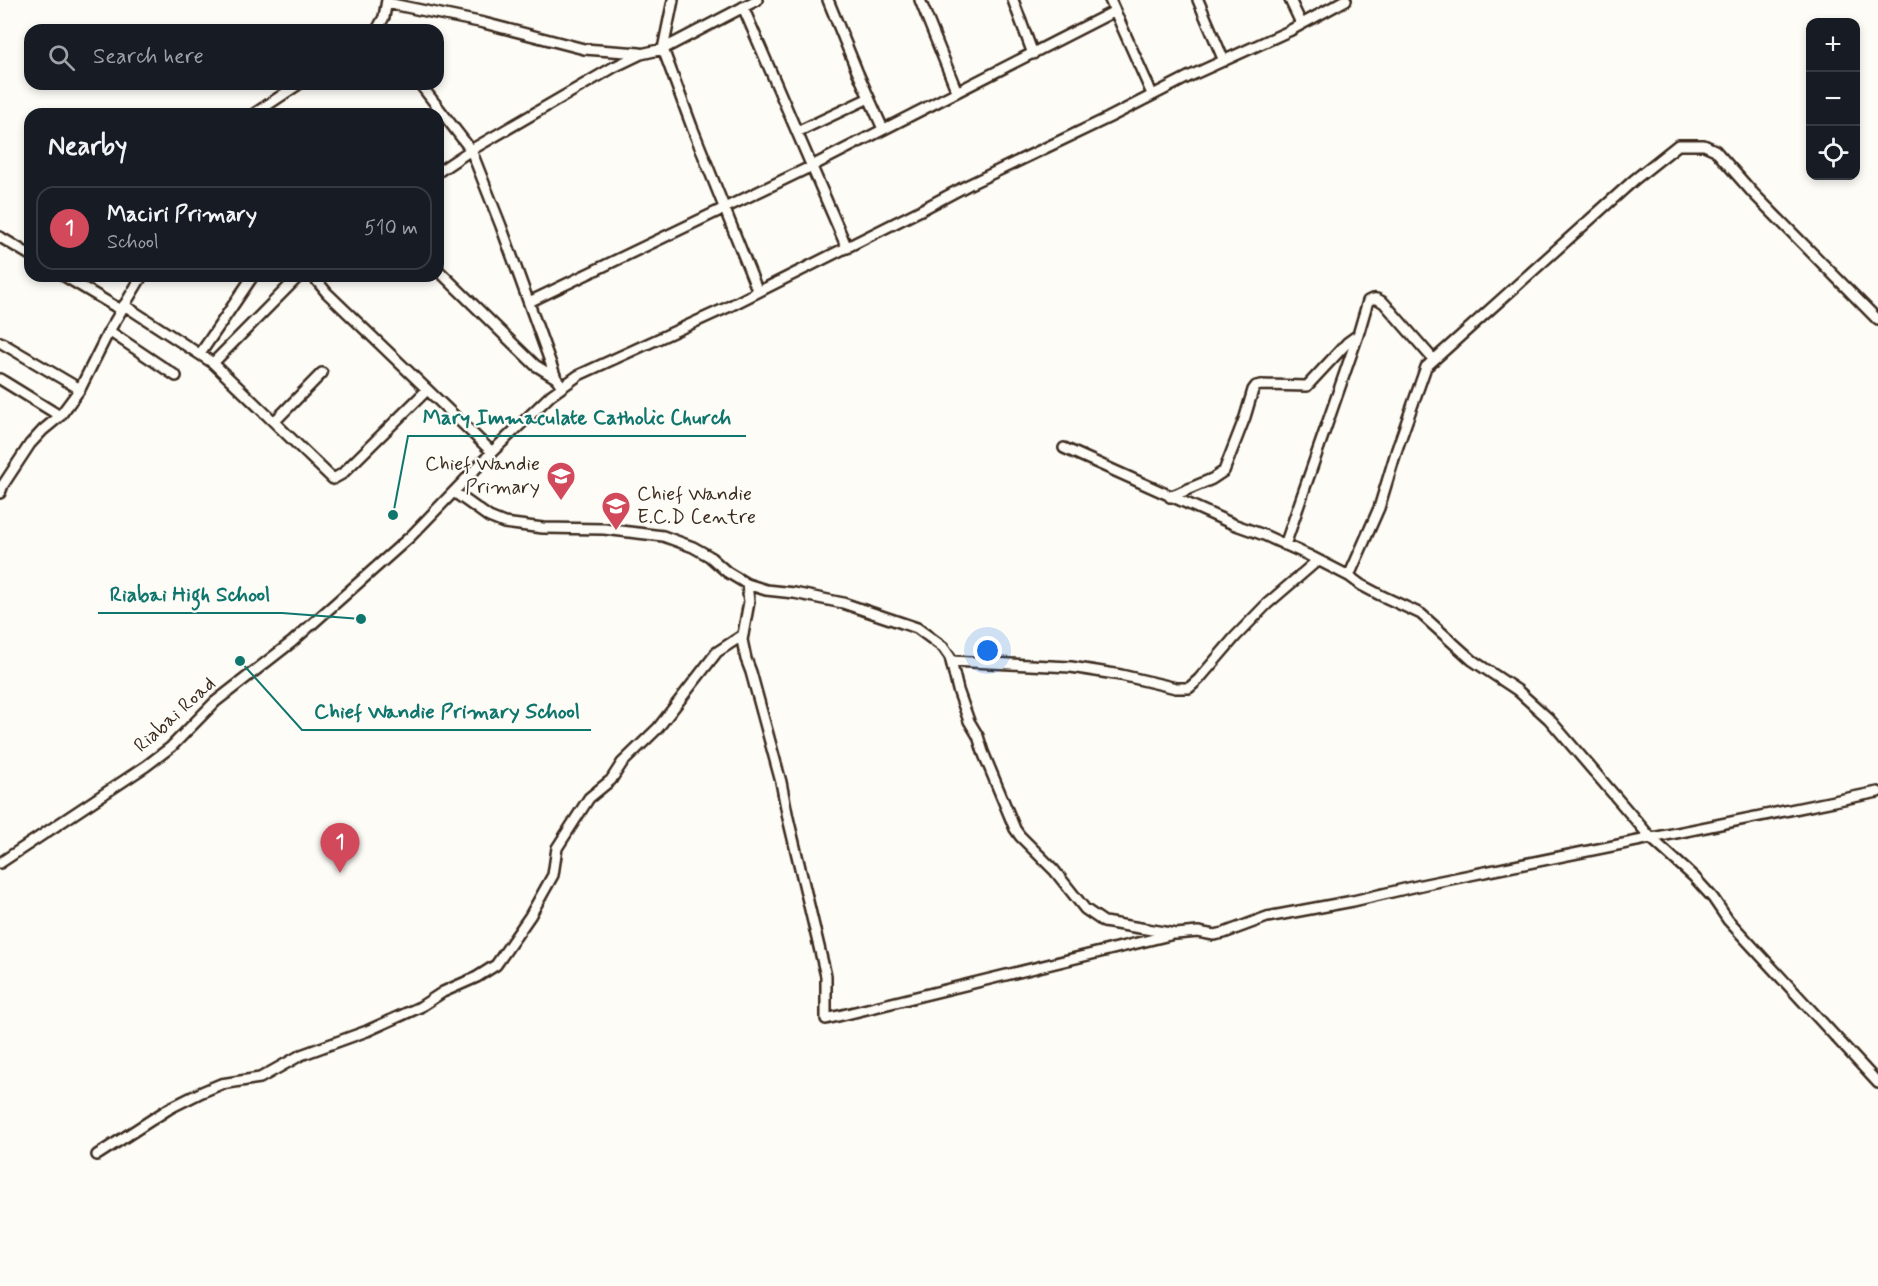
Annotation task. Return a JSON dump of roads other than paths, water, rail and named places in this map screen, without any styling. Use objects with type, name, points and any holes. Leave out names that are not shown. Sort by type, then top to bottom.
[{"type":"street","points":[[673,0],[663,49],[758,292]]},
{"type":"street","points":[[444,168],[614,67],[641,54],[663,49],[757,0]]},
{"type":"street","points":[[828,0],[883,129]]},
{"type":"street","points":[[920,0],[957,92]]},
{"type":"street","points":[[1013,0],[1034,54]]},
{"type":"street","points":[[1110,0],[1152,94]]},
{"type":"street","points":[[1198,0],[1224,61]]},
{"type":"street","points":[[1290,0],[1300,23]]},
{"type":"street","name":"Riabai Road","points":[[0,863],[161,755],[215,702],[292,642],[411,536],[559,382],[579,375],[758,292],[1152,94],[1283,34],[1346,0]]},
{"type":"street","points":[[380,24],[384,17],[387,1],[584,49],[641,54]]},
{"type":"street","points":[[743,7],[847,248]]},
{"type":"street","points":[[529,302],[812,166],[1115,11]]},
{"type":"street","points":[[263,108],[290,90]]},
{"type":"street","points":[[425,90],[439,108]]},
{"type":"street","points":[[797,132],[869,98]]},
{"type":"street","points":[[444,115],[471,150],[559,382]]},
{"type":"street","points":[[1349,576],[1379,508],[1423,372],[1433,359],[1647,169],[1678,145],[1704,145],[1715,150],[1753,193],[1878,320]]},
{"type":"street","points":[[0,237],[24,251]]},
{"type":"street","points":[[444,276],[535,365],[559,382]]},
{"type":"street","points":[[75,282],[123,308],[213,363],[333,479],[337,478],[427,390]]},
{"type":"street","points":[[1,487],[30,444],[60,416],[80,389],[109,331],[138,282]]},
{"type":"street","points":[[201,354],[249,282]]},
{"type":"street","points":[[213,363],[293,282]]},
{"type":"street","points":[[320,282],[327,293],[492,452]]},
{"type":"street","points":[[1286,545],[1368,301],[1373,298],[1378,299],[1433,359]]},
{"type":"street","points":[[109,331],[176,376]]},
{"type":"street","points":[[1170,497],[1212,479],[1224,471],[1245,417],[1251,394],[1256,387],[1306,386],[1358,335]]},
{"type":"street","points":[[0,342],[80,389]]},
{"type":"street","points":[[274,422],[322,373]]},
{"type":"street","points":[[0,380],[60,416]]},
{"type":"street","points":[[1064,448],[1170,497],[1286,545],[1421,614],[1472,660],[1517,690],[1550,719],[1651,838],[1694,877],[1713,898],[1728,920],[1878,1083]]},
{"type":"street","points":[[454,492],[489,517],[504,524],[543,528],[604,529],[663,536],[693,547],[709,556],[727,572],[747,584],[766,590],[843,603],[917,628],[944,647],[951,661],[969,721],[978,736],[982,752],[1020,836],[1054,870],[1085,909],[1104,922],[1176,934]]},
{"type":"street","points":[[951,661],[1071,667],[1121,675],[1176,688],[1189,688],[1199,680],[1267,604],[1318,560]]},
{"type":"street","points":[[747,584],[749,602],[742,640],[780,778],[826,976],[826,1019],[1176,934],[1198,932],[1214,935],[1275,915],[1353,901],[1426,884],[1878,792]]},
{"type":"street","points":[[97,1155],[170,1108],[202,1092],[221,1084],[260,1078],[301,1054],[367,1031],[420,1007],[442,992],[477,977],[496,965],[530,916],[553,875],[558,848],[590,798],[611,780],[622,763],[658,728],[717,652],[743,635]]},
{"type":"place","name":"Chief Wandie Primary","points":[[561,502]]},
{"type":"place","name":"Mary Immaculate Catholic Church","points":[[393,515]]},
{"type":"place","name":"Chief Wandie E.C.D Centre","points":[[616,532]]},
{"type":"place","name":"Riabai High School","points":[[361,619]]},
{"type":"place","name":"Chief Wandie Primary School","points":[[240,661]]},
{"type":"place","name":"Maciri Primary","points":[[340,873]]}]
